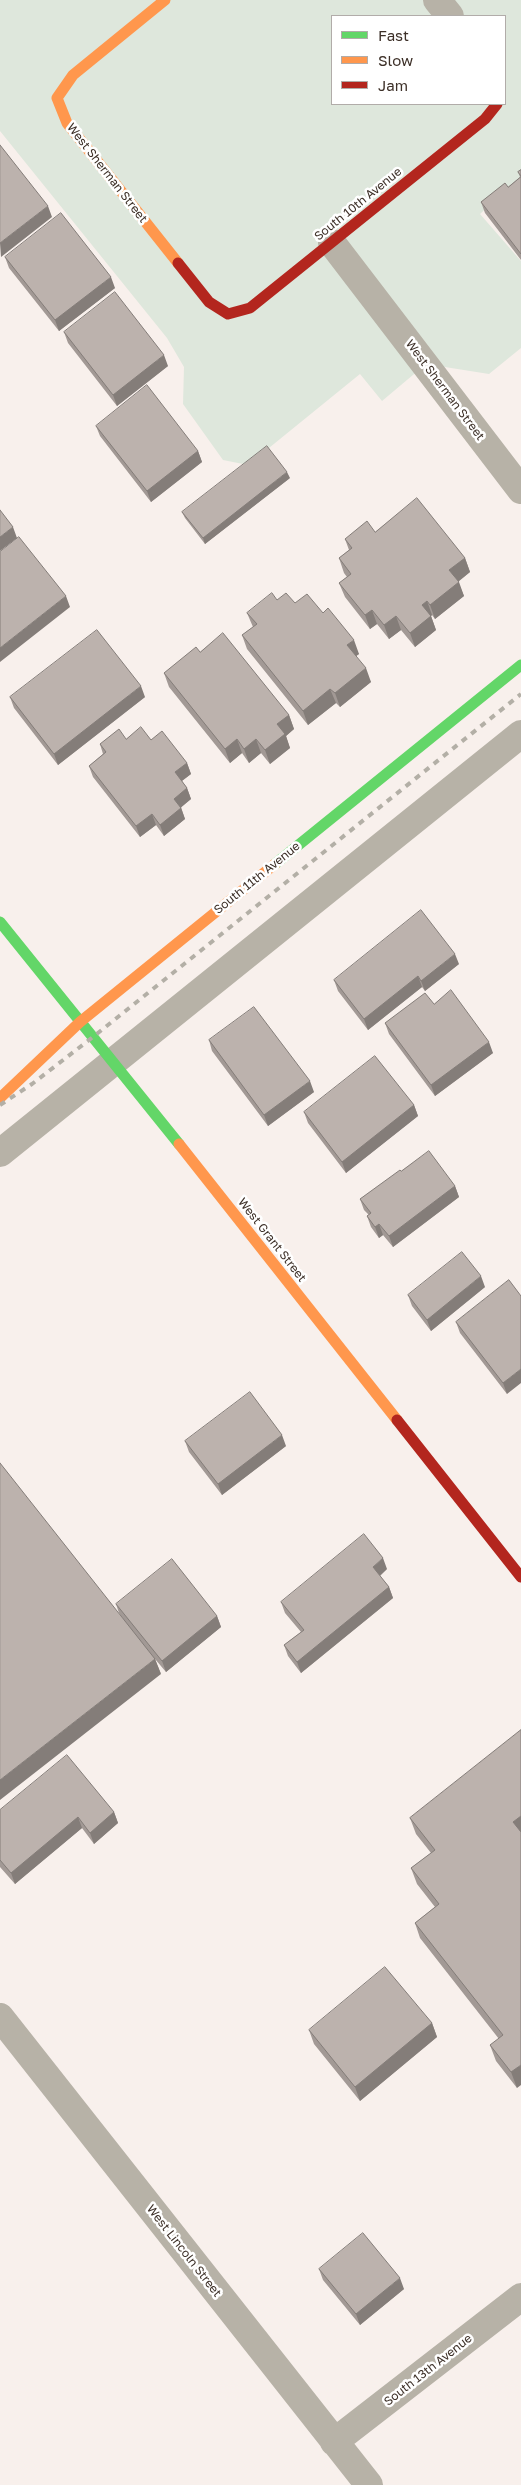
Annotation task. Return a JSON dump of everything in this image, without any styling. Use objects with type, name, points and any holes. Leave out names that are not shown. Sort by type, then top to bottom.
[{"type":"street","points":[[437,0],[449,15]]},
{"type":"street","name":"West Sherman Street","points":[[151,4],[73,75],[58,98],[67,123],[209,302],[228,314]]},
{"type":"street","name":"South 10th Avenue","points":[[228,314],[250,308],[485,119],[496,105]]},
{"type":"street","name":"West Sherman Street","points":[[332,243],[521,490]]},
{"type":"street","name":"South 11th Avenue","points":[[0,1098],[80,1022],[521,665]]},
{"type":"street","points":[[0,1153],[521,734]]},
{"type":"street","name":"West Grant Street","points":[[0,922],[114,1062],[521,1577]]},
{"type":"street","name":"West Lincoln Street","points":[[0,2017],[368,2485]]},
{"type":"street","name":"South 13th Avenue","points":[[334,2442],[521,2297]]},
{"type":"shaded area","points":[[0,0],[521,0],[521,176],[480,214],[521,261],[521,348],[489,374],[426,364],[382,401],[360,374],[248,465],[223,460],[183,404],[184,367],[167,338],[0,131]]},
{"type":"building","points":[[0,145],[48,206],[0,243]]},
{"type":"building","points":[[521,177],[521,254],[481,202],[505,183],[508,187]]},
{"type":"building","points":[[61,213],[111,277],[55,320],[5,257]]},
{"type":"building","points":[[115,292],[164,355],[113,395],[64,332]]},
{"type":"building","points":[[147,385],[198,451],[147,491],[96,426]]},
{"type":"building","points":[[267,446],[287,472],[203,538],[182,512]]},
{"type":"building","points":[[417,498],[465,558],[449,570],[459,582],[430,605],[427,601],[422,605],[431,616],[410,633],[396,616],[384,625],[372,610],[365,615],[339,583],[351,574],[339,558],[352,548],[345,539],[367,521],[375,532]]},
{"type":"building","points":[[0,510],[13,527],[0,537]]},
{"type":"building","points":[[19,537],[66,596],[0,648],[0,552]]},
{"type":"building","points":[[272,593],[277,600],[286,593],[295,603],[307,594],[323,613],[328,608],[354,640],[347,645],[366,668],[335,693],[330,689],[303,711],[242,635],[257,624],[247,613]]},
{"type":"building","points":[[97,630],[141,686],[54,754],[10,697]]},
{"type":"building","points":[[223,633],[289,715],[277,724],[285,734],[265,750],[256,739],[244,749],[237,739],[225,749],[164,673],[196,647],[200,652]]},
{"type":"building","points":[[141,727],[151,740],[162,731],[187,763],[175,772],[187,788],[174,799],[181,808],[160,825],[152,814],[136,826],[89,766],[106,752],[100,744],[119,729],[126,739]]},
{"type":"building","points":[[421,910],[455,954],[421,981],[418,976],[364,1019],[334,980]]},
{"type":"building","points":[[451,990],[489,1042],[431,1085],[385,1023],[425,993],[434,1004]]},
{"type":"building","points":[[254,1007],[310,1081],[264,1115],[209,1040]]},
{"type":"building","points":[[375,1056],[414,1105],[342,1162],[304,1112]]},
{"type":"building","points":[[429,1151],[455,1186],[389,1236],[379,1224],[375,1227],[367,1216],[371,1213],[360,1199]]},
{"type":"building","points":[[462,1252],[481,1276],[427,1320],[408,1295]]},
{"type":"building","points":[[509,1280],[521,1296],[521,1369],[503,1383],[456,1322]]},
{"type":"building","points":[[250,1392],[282,1435],[218,1484],[185,1441]]},
{"type":"building","points":[[0,1463],[155,1659],[0,1780]]},
{"type":"building","points":[[364,1534],[383,1558],[373,1567],[389,1587],[297,1662],[284,1645],[304,1630],[281,1602]]},
{"type":"building","points":[[172,1559],[217,1616],[162,1661],[116,1604]]},
{"type":"building","points":[[521,1730],[521,1816],[513,1822],[521,1832],[521,2065],[511,2072],[490,2045],[503,2035],[415,1923],[439,1904],[411,1868],[435,1850],[410,1818]]},
{"type":"building","points":[[67,1755],[114,1812],[90,1833],[78,1817],[11,1873],[0,1860],[0,1810]]},
{"type":"building","points":[[385,1967],[432,2023],[355,2087],[309,2030]]},
{"type":"building","points":[[363,2233],[400,2278],[356,2314],[319,2269]]},
{"type":"railway","points":[[0,1105],[32,1084],[93,1037],[521,694]]},
{"type":"traffic: fast","points":[[275,864],[521,665]]},
{"type":"traffic: fast","points":[[0,922],[179,1144]]},
{"type":"traffic: slow","points":[[165,0],[73,75],[57,98],[67,123],[178,263]]},
{"type":"traffic: slow","points":[[0,1098],[80,1022],[275,864]]},
{"type":"traffic: slow","points":[[179,1144],[397,1420]]},
{"type":"traffic: jam","points":[[178,263],[209,302],[228,314],[250,308],[485,119],[496,105]]},
{"type":"traffic: jam","points":[[397,1420],[521,1577]]}]
